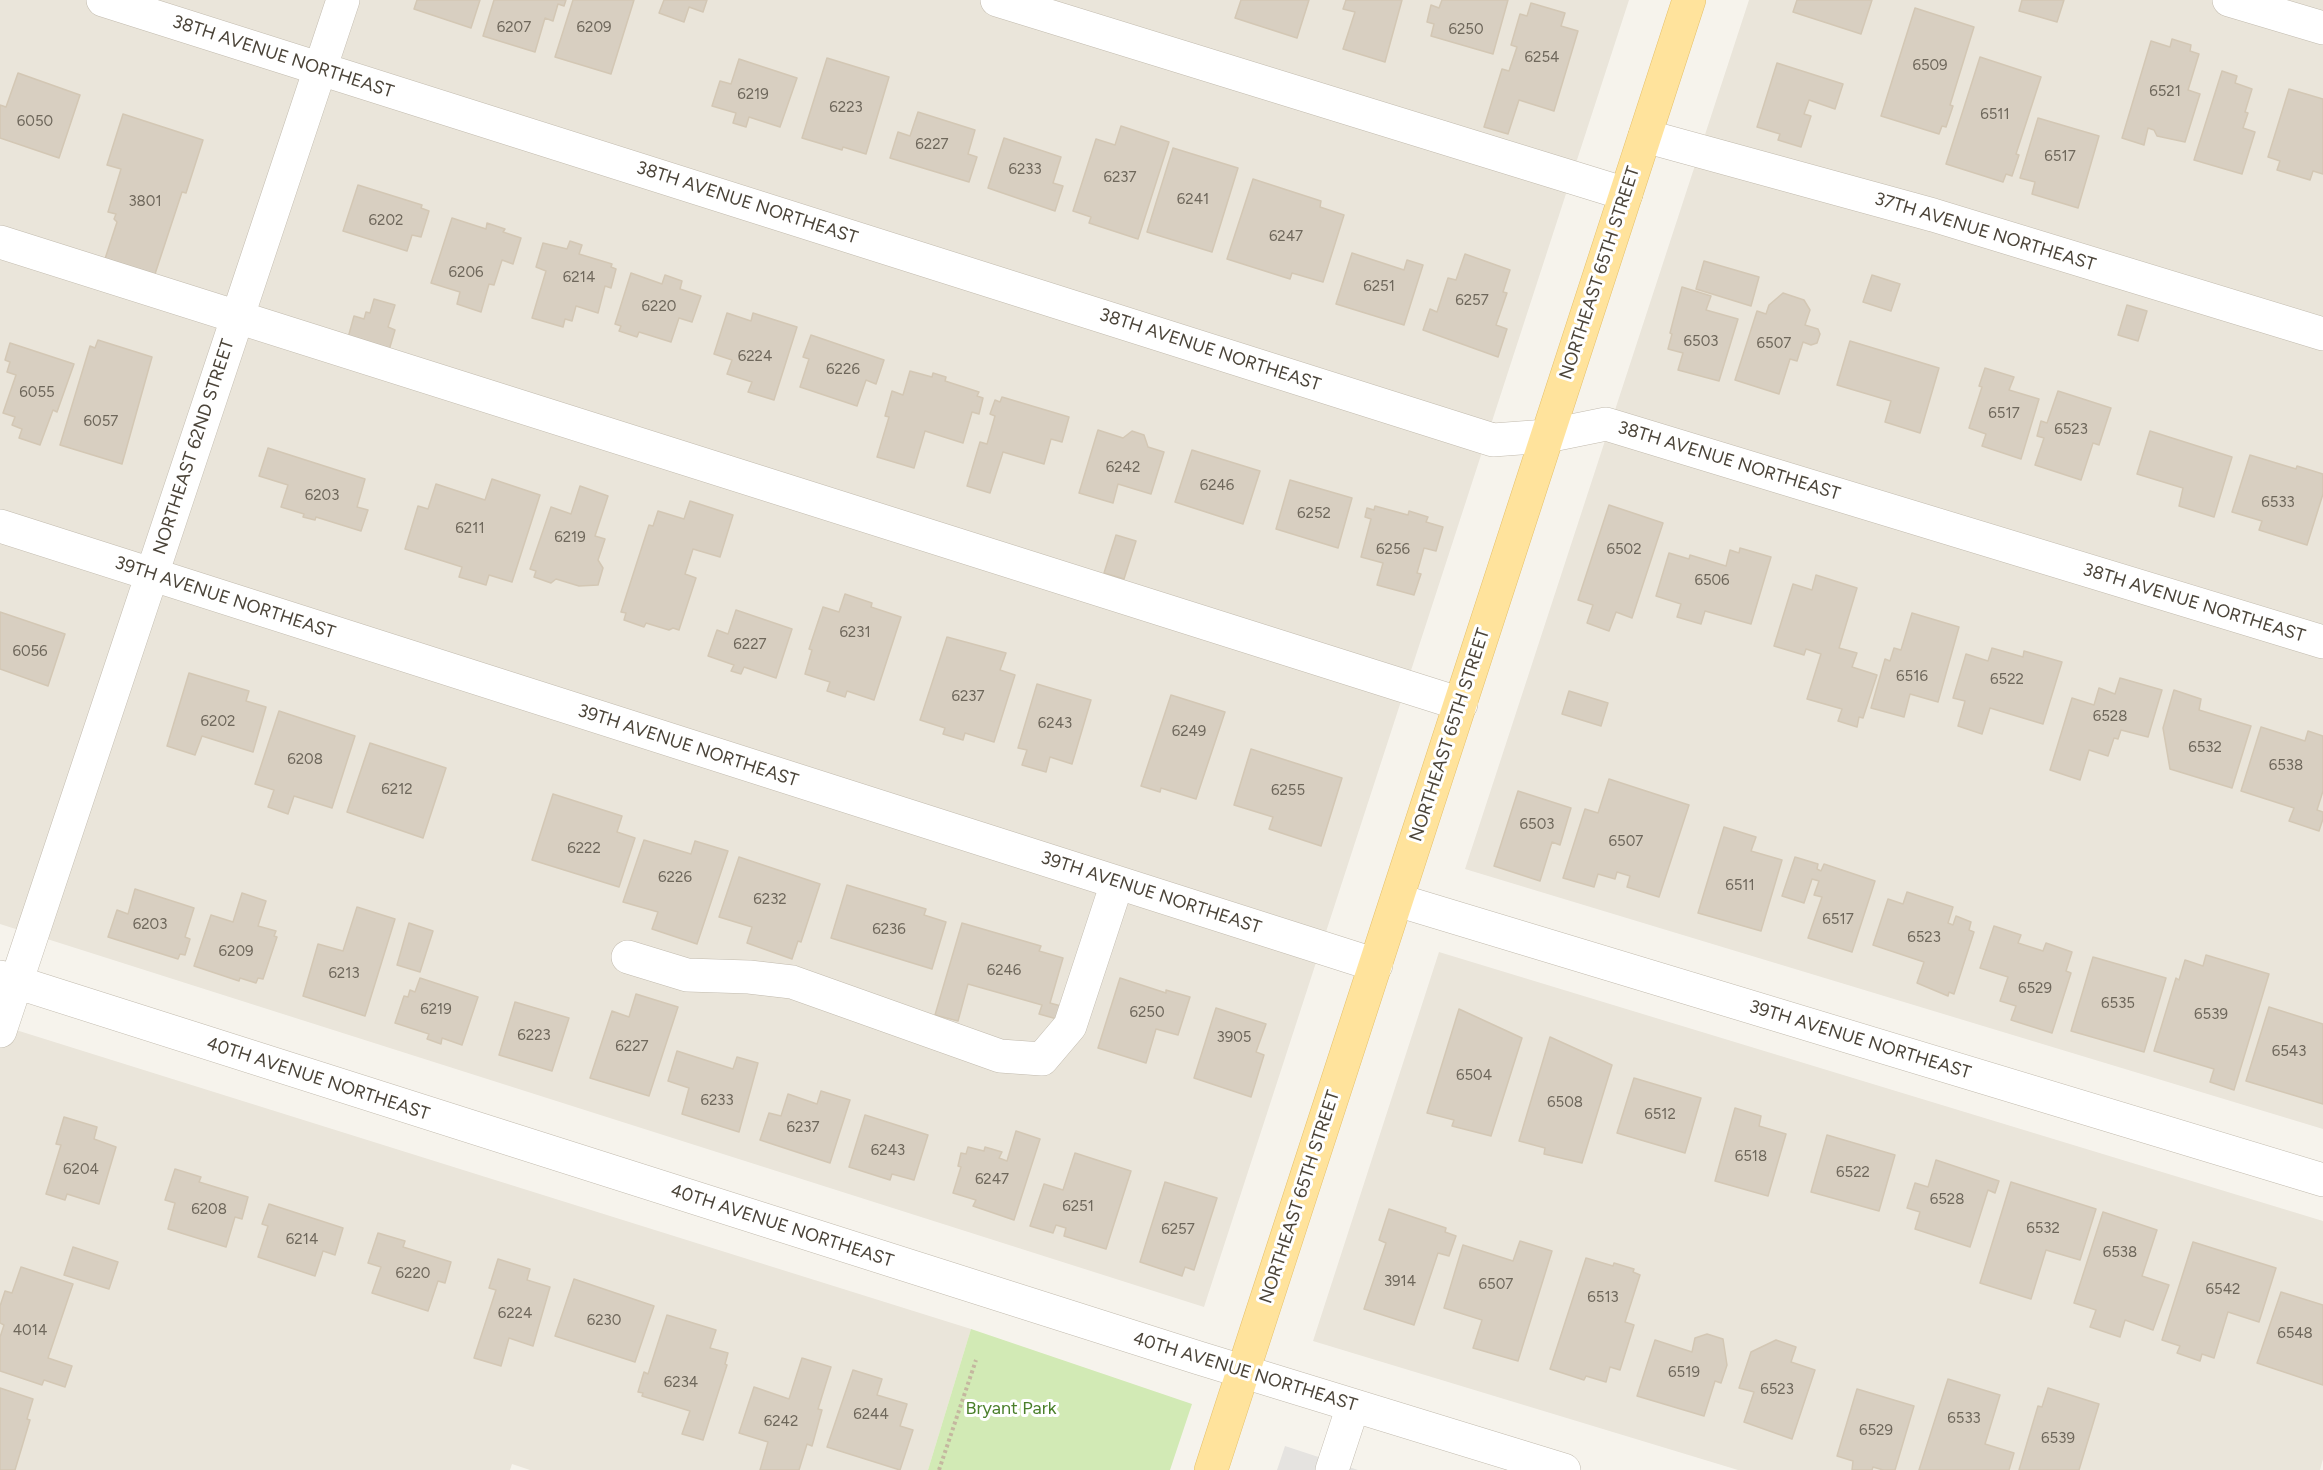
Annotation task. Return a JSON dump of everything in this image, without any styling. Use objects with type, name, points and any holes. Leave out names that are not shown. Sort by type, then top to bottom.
[{"type":"main road","name":"NORTHEAST 65TH STREET","points":[[1211,1470],[1689,0]]},
{"type":"street","name":"38TH AVENUE NORTHEAST","points":[[103,0],[1493,440],[1547,436],[1606,424],[2323,642]]},
{"type":"street","name":"NORTHEAST 62ND STREET","points":[[0,1031],[8,980],[152,574],[343,0]]},
{"type":"street","points":[[997,0],[1626,194]]},
{"type":"street","points":[[2229,0],[2323,28]]},
{"type":"street","name":"37TH AVENUE NORTHEAST","points":[[1645,136],[1933,215],[2323,334]]},
{"type":"street","points":[[0,243],[238,316],[1461,704]]},
{"type":"street","name":"39TH AVENUE NORTHEAST","points":[[0,526],[1376,964]]},
{"type":"street","points":[[628,957],[687,975],[749,977],[792,982],[1000,1056],[1042,1059],[1070,1026],[1117,883]]},
{"type":"street","name":"39TH AVENUE NORTHEAST","points":[[1397,900],[2323,1180]]},
{"type":"street","name":"40TH AVENUE NORTHEAST","points":[[8,980],[1243,1372],[1564,1470]]},
{"type":"street","points":[[1332,1470],[1353,1406]]},
{"type":"path","points":[[939,1470],[976,1360]]},
{"type":"shaded area","points":[[0,0],[1629,0],[1204,1307],[0,924]]},
{"type":"shaded area","points":[[1749,0],[2323,0],[2323,1129],[1465,869]]},
{"type":"shaded area","points":[[1439,952],[2323,1221],[2323,1459],[2320,1470],[1738,1470],[1313,1341]]},
{"type":"shaded area","points":[[0,1025],[971,1329],[928,1470],[530,1470],[512,1464],[510,1470],[0,1470]]},
{"type":"shaded area","points":[[1285,1446],[1358,1470],[1277,1470]]},
{"type":"green space","name":"Bryant Park","points":[[971,1329],[1192,1404],[1170,1470],[928,1470]]},
{"type":"building","points":[[417,0],[480,0],[471,28],[414,9]]},
{"type":"building","points":[[494,0],[566,0],[564,6],[558,4],[553,21],[545,18],[535,52],[483,36]]},
{"type":"building","points":[[573,0],[634,0],[611,74],[555,57]]},
{"type":"building","points":[[664,0],[707,0],[703,12],[689,7],[684,22],[659,13]]},
{"type":"building","points":[[1241,0],[1309,0],[1297,38],[1235,18]]},
{"type":"building","points":[[1346,0],[1402,0],[1385,62],[1343,49],[1355,12],[1343,9]]},
{"type":"building","points":[[1442,0],[1508,0],[1493,54],[1431,36],[1434,24],[1427,22],[1431,5],[1439,8]]},
{"type":"building","points":[[1797,0],[1872,0],[1861,34],[1793,12]]},
{"type":"building","points":[[2022,0],[2064,0],[2057,22],[2019,11]]},
{"type":"building","points":[[1531,3],[1565,13],[1561,26],[1578,31],[1554,111],[1519,100],[1508,134],[1484,127],[1502,69],[1509,71],[1517,47],[1511,45],[1520,14],[1527,16]]},
{"type":"building","points":[[1915,8],[1974,27],[1950,105],[1953,106],[1946,127],[1942,126],[1939,134],[1881,116]]},
{"type":"building","points":[[2172,39],[2191,45],[2190,51],[2199,54],[2188,90],[2200,94],[2185,142],[2157,136],[2154,130],[2148,128],[2144,145],[2122,138],[2151,41],[2170,47]]},
{"type":"building","points":[[1980,57],[2041,77],[2016,154],[2019,155],[2012,176],[2006,174],[2003,182],[1946,164]]},
{"type":"building","points":[[827,58],[889,77],[866,154],[843,147],[842,150],[802,138]]},
{"type":"building","points":[[739,59],[797,78],[780,127],[749,117],[746,127],[733,123],[736,113],[712,106],[720,81],[731,84]]},
{"type":"building","points":[[1777,63],[1843,84],[1835,109],[1809,100],[1804,114],[1811,116],[1801,147],[1778,140],[1780,134],[1757,127]]},
{"type":"building","points":[[2222,71],[2237,76],[2235,83],[2252,89],[2243,128],[2255,132],[2242,174],[2194,160]]},
{"type":"building","points":[[18,73],[80,95],[59,158],[0,138],[0,105],[6,107]]},
{"type":"building","points":[[2289,89],[2323,99],[2323,174],[2313,171],[2310,180],[2277,170],[2280,161],[2268,157]]},
{"type":"building","points":[[918,112],[975,130],[968,154],[977,157],[969,182],[890,158],[898,132],[910,136]]},
{"type":"building","points":[[123,114],[203,140],[186,193],[182,192],[154,277],[104,262],[117,222],[114,219],[116,214],[108,212],[121,169],[107,165]]},
{"type":"building","points":[[2038,118],[2099,136],[2078,208],[2032,194],[2035,182],[2020,178]]},
{"type":"building","points":[[1121,126],[1169,142],[1138,239],[1089,223],[1091,217],[1073,211],[1096,139],[1115,145]]},
{"type":"building","points":[[1004,138],[1061,157],[1053,183],[1063,186],[1055,211],[988,188]]},
{"type":"building","points":[[1173,148],[1238,168],[1212,252],[1147,232]]},
{"type":"building","points":[[1253,179],[1321,201],[1320,207],[1344,215],[1323,282],[1292,273],[1290,279],[1227,259]]},
{"type":"building","points":[[358,185],[422,205],[421,208],[429,211],[421,237],[412,235],[407,251],[343,231]]},
{"type":"building","points":[[452,218],[486,229],[487,223],[521,238],[513,264],[502,260],[494,285],[489,284],[481,312],[457,304],[460,292],[431,283]]},
{"type":"building","points":[[570,241],[582,245],[579,254],[612,264],[611,267],[616,269],[611,288],[605,286],[598,313],[576,306],[572,321],[565,319],[563,327],[532,318],[546,271],[536,267],[543,243],[567,249]]},
{"type":"building","points":[[1352,253],[1404,270],[1407,260],[1423,265],[1404,325],[1336,304]]},
{"type":"building","points":[[1465,254],[1510,270],[1503,292],[1507,293],[1496,325],[1507,329],[1498,357],[1423,330],[1430,309],[1437,312],[1448,278],[1456,280]]},
{"type":"building","points":[[1704,261],[1759,277],[1751,306],[1696,289]]},
{"type":"building","points":[[631,273],[662,284],[665,275],[682,281],[680,289],[701,296],[692,322],[679,318],[671,342],[639,332],[637,337],[619,331],[621,326],[615,324]]},
{"type":"building","points":[[1872,275],[1900,284],[1891,311],[1863,302]]},
{"type":"building","points":[[1682,287],[1711,296],[1706,310],[1738,319],[1719,381],[1678,370],[1683,353],[1668,349]]},
{"type":"building","points":[[1783,293],[1804,300],[1810,310],[1805,325],[1818,329],[1820,334],[1817,343],[1811,345],[1803,342],[1797,361],[1790,359],[1779,394],[1735,380],[1757,311],[1766,314],[1769,305]]},
{"type":"building","points":[[374,299],[395,305],[388,327],[395,330],[387,357],[346,345],[354,316],[364,319],[366,312],[370,313]]},
{"type":"building","points":[[2127,305],[2147,311],[2138,341],[2118,335]]},
{"type":"building","points":[[727,313],[751,321],[753,313],[797,327],[774,400],[748,392],[752,382],[727,374],[732,360],[714,354]]},
{"type":"building","points":[[811,335],[884,360],[876,384],[866,380],[857,406],[800,387],[809,359],[803,357]]},
{"type":"building","points":[[98,340],[152,357],[122,464],[60,445],[90,346],[95,348]]},
{"type":"building","points":[[1850,341],[1939,368],[1920,433],[1885,422],[1891,401],[1837,385]]},
{"type":"building","points":[[10,343],[74,364],[57,412],[53,410],[40,445],[19,438],[22,429],[12,425],[15,417],[3,413],[16,375],[7,372],[10,362],[5,360]]},
{"type":"building","points":[[1985,368],[2014,377],[2009,390],[2039,399],[2021,459],[1982,446],[1986,434],[1969,428],[1982,387],[1979,386]]},
{"type":"building","points":[[910,371],[932,377],[933,373],[946,377],[945,381],[979,392],[977,396],[983,398],[979,414],[972,412],[963,443],[925,431],[914,468],[877,457],[889,417],[885,416],[892,391],[903,395]]},
{"type":"building","points":[[2058,391],[2111,408],[2099,445],[2093,443],[2081,480],[2035,465],[2044,438],[2037,436],[2041,421],[2047,423]]},
{"type":"building","points":[[1002,397],[1069,417],[1062,442],[1051,439],[1044,464],[1003,452],[990,493],[967,486],[980,442],[987,444],[995,416],[990,414],[995,400],[1000,402]]},
{"type":"building","points":[[1098,430],[1123,438],[1132,431],[1144,435],[1148,447],[1164,452],[1151,494],[1118,484],[1113,503],[1079,493]]},
{"type":"building","points":[[2150,431],[2232,457],[2214,517],[2179,506],[2183,488],[2137,474]]},
{"type":"building","points":[[268,448],[365,479],[357,507],[368,510],[361,531],[316,517],[315,520],[303,517],[304,514],[281,507],[288,485],[259,476]]},
{"type":"building","points":[[1192,450],[1260,471],[1243,524],[1175,502]]},
{"type":"building","points":[[2250,455],[2296,469],[2297,466],[2323,474],[2323,494],[2307,545],[2259,530],[2262,521],[2232,512]]},
{"type":"building","points":[[492,479],[540,495],[512,582],[489,575],[486,585],[459,577],[462,567],[405,549],[418,506],[428,509],[436,484],[485,500]]},
{"type":"building","points":[[1290,480],[1352,498],[1338,548],[1276,529]]},
{"type":"building","points":[[580,486],[608,496],[595,536],[605,539],[598,560],[603,568],[598,585],[579,586],[556,579],[551,583],[534,577],[536,571],[530,569],[551,507],[571,514]]},
{"type":"building","points":[[690,501],[733,515],[720,557],[693,549],[685,574],[696,578],[679,630],[673,628],[669,630],[646,623],[644,627],[624,620],[626,613],[621,612],[649,525],[653,526],[658,511],[684,519]]},
{"type":"building","points":[[1609,505],[1663,523],[1632,618],[1616,612],[1609,631],[1587,623],[1593,605],[1578,600]]},
{"type":"building","points":[[1375,506],[1408,515],[1409,511],[1428,517],[1426,522],[1443,527],[1436,551],[1424,548],[1417,573],[1421,574],[1414,595],[1377,585],[1383,563],[1361,557],[1371,519],[1365,517],[1367,508],[1374,510]]},
{"type":"building","points":[[1116,535],[1136,541],[1124,579],[1104,573]]},
{"type":"building","points":[[1740,548],[1771,557],[1751,624],[1705,611],[1701,624],[1677,617],[1681,604],[1656,596],[1669,553],[1689,559],[1690,555],[1726,566],[1730,550],[1739,553]]},
{"type":"building","points":[[1816,575],[1857,588],[1839,648],[1857,653],[1852,667],[1877,675],[1863,718],[1859,717],[1857,727],[1838,721],[1842,709],[1807,699],[1821,654],[1806,649],[1804,655],[1774,646],[1793,584],[1812,590]]},
{"type":"building","points":[[845,594],[872,603],[871,607],[901,617],[874,700],[847,691],[845,697],[827,691],[830,682],[805,674],[812,650],[809,649],[823,607],[839,612]]},
{"type":"building","points":[[736,610],[792,629],[776,678],[744,667],[741,674],[731,671],[734,665],[708,656],[717,630],[728,634]]},
{"type":"building","points":[[0,612],[65,634],[48,686],[0,669]]},
{"type":"building","points":[[1912,613],[1959,627],[1938,702],[1910,694],[1904,717],[1871,708],[1885,659],[1890,661],[1894,648],[1901,650]]},
{"type":"building","points":[[947,637],[1006,653],[1000,670],[1015,675],[994,742],[965,733],[963,740],[943,734],[945,728],[920,720]]},
{"type":"building","points":[[1992,648],[2023,657],[2024,651],[2062,662],[2043,724],[1990,708],[1982,734],[1958,726],[1965,701],[1953,698],[1966,654],[1988,661]]},
{"type":"building","points":[[189,673],[249,691],[246,701],[266,707],[253,752],[202,736],[195,755],[167,746]]},
{"type":"building","points":[[2120,678],[2162,690],[2148,737],[2121,730],[2118,739],[2114,738],[2108,756],[2089,750],[2080,780],[2050,770],[2072,698],[2094,705],[2099,688],[2115,694]]},
{"type":"building","points":[[1037,684],[1091,700],[1072,764],[1050,757],[1046,772],[1022,765],[1027,750],[1018,748]]},
{"type":"building","points":[[2174,690],[2201,699],[2199,710],[2251,726],[2232,788],[2170,769],[2163,728]]},
{"type":"building","points":[[1569,691],[1608,703],[1601,726],[1562,714]]},
{"type":"building","points":[[1171,695],[1225,712],[1196,799],[1161,788],[1160,792],[1141,786]]},
{"type":"building","points":[[279,711],[355,736],[332,808],[294,796],[288,814],[268,807],[274,790],[255,784]]},
{"type":"building","points":[[2261,727],[2305,741],[2308,731],[2323,736],[2323,791],[2317,810],[2323,812],[2323,819],[2319,831],[2289,821],[2294,808],[2241,791]]},
{"type":"building","points":[[370,743],[446,768],[423,838],[347,812]]},
{"type":"building","points":[[1251,749],[1342,778],[1321,846],[1269,829],[1273,817],[1234,805]]},
{"type":"building","points":[[1609,779],[1689,805],[1659,897],[1627,887],[1630,876],[1617,872],[1615,879],[1598,874],[1594,887],[1563,878],[1585,809],[1598,813]]},
{"type":"building","points":[[1518,791],[1571,808],[1560,845],[1552,842],[1540,881],[1494,866]]},
{"type":"building","points":[[553,794],[622,816],[617,832],[635,838],[619,887],[532,860]]},
{"type":"building","points":[[1724,827],[1756,837],[1751,851],[1782,860],[1761,931],[1698,913]]},
{"type":"building","points":[[644,840],[691,854],[695,841],[728,851],[697,944],[652,929],[658,912],[623,902]]},
{"type":"building","points":[[739,857],[820,884],[801,942],[798,941],[792,959],[747,943],[752,927],[719,917]]},
{"type":"building","points":[[1795,857],[1818,864],[1817,869],[1821,871],[1824,864],[1875,881],[1852,952],[1808,938],[1822,897],[1814,895],[1819,881],[1812,879],[1804,903],[1782,896]]},
{"type":"building","points":[[847,885],[926,909],[924,915],[946,922],[932,969],[831,938]]},
{"type":"building","points":[[135,889],[194,908],[185,937],[190,939],[185,955],[180,954],[178,959],[108,937],[117,910],[128,914]]},
{"type":"building","points":[[1907,892],[1953,907],[1948,923],[1953,925],[1956,916],[1971,922],[1969,930],[1974,932],[1954,994],[1949,992],[1948,996],[1917,983],[1924,962],[1873,945],[1888,899],[1903,904]]},
{"type":"building","points":[[242,893],[266,901],[258,926],[276,931],[274,936],[277,937],[263,979],[258,978],[256,983],[240,978],[239,981],[194,966],[211,915],[233,922]]},
{"type":"building","points":[[357,907],[395,919],[365,1016],[303,996],[318,944],[343,951]]},
{"type":"building","points":[[409,923],[433,931],[420,972],[397,965]]},
{"type":"building","points":[[962,923],[1041,946],[1039,951],[1063,958],[1050,1003],[1061,1006],[1057,1019],[1039,1014],[1042,1005],[968,984],[958,1021],[935,1015]]},
{"type":"building","points":[[1994,926],[2021,935],[2018,943],[2043,951],[2046,943],[2072,952],[2066,971],[2071,973],[2052,1033],[2011,1020],[2016,1006],[2000,1001],[2008,977],[1980,968]]},
{"type":"building","points":[[2206,955],[2269,974],[2234,1090],[2210,1082],[2214,1069],[2154,1051],[2176,978],[2179,980],[2185,960],[2203,966]]},
{"type":"building","points":[[2093,957],[2166,978],[2144,1052],[2071,1031]]},
{"type":"building","points":[[420,978],[478,997],[462,1045],[442,1038],[441,1044],[427,1039],[429,1034],[395,1023],[404,996],[408,997],[410,990],[415,992]]},
{"type":"building","points":[[1120,978],[1166,993],[1166,990],[1190,997],[1178,1035],[1156,1029],[1146,1063],[1098,1048]]},
{"type":"building","points":[[636,994],[678,1007],[649,1096],[590,1078],[612,1011],[629,1017]]},
{"type":"building","points":[[515,1002],[569,1018],[552,1071],[499,1055]]},
{"type":"building","points":[[2269,1007],[2323,1024],[2323,1104],[2246,1081]]},
{"type":"building","points":[[1216,1008],[1266,1024],[1256,1052],[1264,1055],[1251,1097],[1194,1078]]},
{"type":"building","points":[[1459,1009],[1522,1038],[1491,1136],[1452,1126],[1454,1120],[1427,1113]]},
{"type":"building","points":[[1550,1037],[1612,1065],[1582,1163],[1544,1154],[1545,1148],[1519,1141]]},
{"type":"building","points":[[677,1051],[733,1069],[737,1057],[758,1063],[739,1132],[682,1114],[689,1088],[668,1081]]},
{"type":"building","points":[[1634,1078],[1701,1098],[1685,1153],[1617,1133]]},
{"type":"building","points":[[821,1091],[850,1100],[830,1163],[760,1140],[769,1113],[781,1116],[788,1094],[817,1104]]},
{"type":"building","points":[[1735,1108],[1761,1116],[1759,1126],[1786,1134],[1768,1196],[1715,1181]]},
{"type":"building","points":[[865,1115],[928,1135],[914,1180],[892,1174],[890,1180],[849,1167]]},
{"type":"building","points":[[64,1117],[97,1127],[94,1139],[116,1147],[99,1204],[67,1194],[65,1200],[46,1194],[61,1145],[56,1144]]},
{"type":"building","points":[[1016,1131],[1040,1139],[1014,1220],[973,1206],[976,1200],[953,1193],[961,1167],[958,1166],[961,1153],[966,1154],[968,1147],[984,1151],[985,1147],[1002,1152],[999,1158],[1007,1161]]},
{"type":"building","points":[[1827,1135],[1895,1155],[1879,1211],[1811,1192]]},
{"type":"building","points":[[1075,1153],[1131,1171],[1106,1249],[1064,1236],[1066,1228],[1056,1225],[1053,1233],[1030,1226],[1044,1184],[1063,1190]]},
{"type":"building","points":[[1936,1160],[1999,1181],[1995,1193],[1988,1190],[1970,1247],[1915,1229],[1920,1212],[1907,1208],[1915,1183],[1928,1187]]},
{"type":"building","points":[[175,1169],[201,1177],[199,1182],[248,1197],[242,1219],[235,1217],[226,1247],[168,1229],[175,1203],[165,1200]]},
{"type":"building","points":[[1165,1182],[1217,1198],[1194,1270],[1185,1267],[1182,1276],[1140,1262]]},
{"type":"building","points":[[2011,1182],[2096,1209],[2080,1260],[2046,1250],[2031,1299],[1980,1283]]},
{"type":"building","points":[[269,1204],[343,1228],[335,1255],[323,1251],[315,1276],[258,1257],[268,1226],[262,1224]]},
{"type":"building","points":[[1389,1209],[1446,1228],[1445,1232],[1456,1236],[1449,1256],[1438,1253],[1414,1325],[1364,1309],[1386,1243],[1379,1240]]},
{"type":"building","points":[[2103,1212],[2157,1230],[2142,1276],[2169,1285],[2153,1330],[2125,1320],[2120,1337],[2090,1327],[2096,1310],[2074,1303]]},
{"type":"building","points":[[378,1233],[405,1241],[403,1247],[451,1262],[445,1283],[438,1281],[428,1311],[372,1293],[381,1267],[368,1263]]},
{"type":"building","points":[[1520,1241],[1552,1251],[1518,1361],[1473,1348],[1482,1320],[1444,1308],[1463,1245],[1513,1261]]},
{"type":"building","points":[[2193,1242],[2276,1268],[2259,1322],[2228,1312],[2214,1358],[2202,1354],[2200,1361],[2177,1353],[2180,1346],[2162,1340]]},
{"type":"building","points":[[73,1247],[118,1262],[109,1289],[64,1275]]},
{"type":"building","points":[[1586,1258],[1634,1269],[1633,1272],[1640,1275],[1625,1322],[1634,1325],[1620,1370],[1610,1367],[1606,1382],[1586,1376],[1584,1380],[1550,1369]]},
{"type":"building","points":[[498,1259],[530,1269],[527,1280],[550,1287],[533,1346],[509,1338],[501,1366],[474,1358],[496,1290],[489,1288]]},
{"type":"building","points":[[21,1267],[73,1284],[48,1358],[72,1366],[65,1387],[44,1380],[42,1385],[0,1371],[0,1337],[4,1325],[0,1323],[0,1306],[5,1291],[12,1293]]},
{"type":"building","points":[[574,1279],[654,1306],[635,1362],[555,1336]]},
{"type":"building","points":[[2281,1292],[2323,1305],[2323,1385],[2257,1363]]},
{"type":"building","points":[[667,1315],[716,1330],[710,1348],[728,1353],[725,1364],[727,1365],[703,1440],[682,1434],[690,1411],[642,1396],[643,1393],[638,1392],[644,1372],[648,1374]]},
{"type":"building","points":[[1707,1334],[1723,1339],[1727,1365],[1721,1383],[1715,1381],[1704,1416],[1637,1396],[1655,1340],[1692,1352],[1695,1338]]},
{"type":"building","points":[[1776,1340],[1796,1347],[1791,1362],[1815,1370],[1792,1439],[1744,1422],[1754,1392],[1739,1388],[1751,1352]]},
{"type":"building","points":[[802,1358],[831,1367],[818,1409],[822,1410],[812,1446],[807,1444],[799,1470],[760,1470],[768,1442],[739,1433],[754,1387],[789,1399]]},
{"type":"building","points":[[853,1370],[882,1379],[877,1395],[907,1404],[900,1426],[913,1430],[900,1470],[827,1447]]},
{"type":"building","points":[[1948,1379],[2000,1395],[1985,1444],[2014,1453],[2009,1470],[1919,1470]]},
{"type":"building","points":[[0,1388],[33,1399],[27,1419],[30,1420],[15,1470],[0,1470]]},
{"type":"building","points":[[2048,1388],[2099,1404],[2079,1470],[2019,1470],[2038,1406],[2042,1407]]},
{"type":"building","points":[[1857,1389],[1914,1406],[1895,1470],[1873,1467],[1872,1470],[1852,1470],[1853,1461],[1837,1456]]}]
